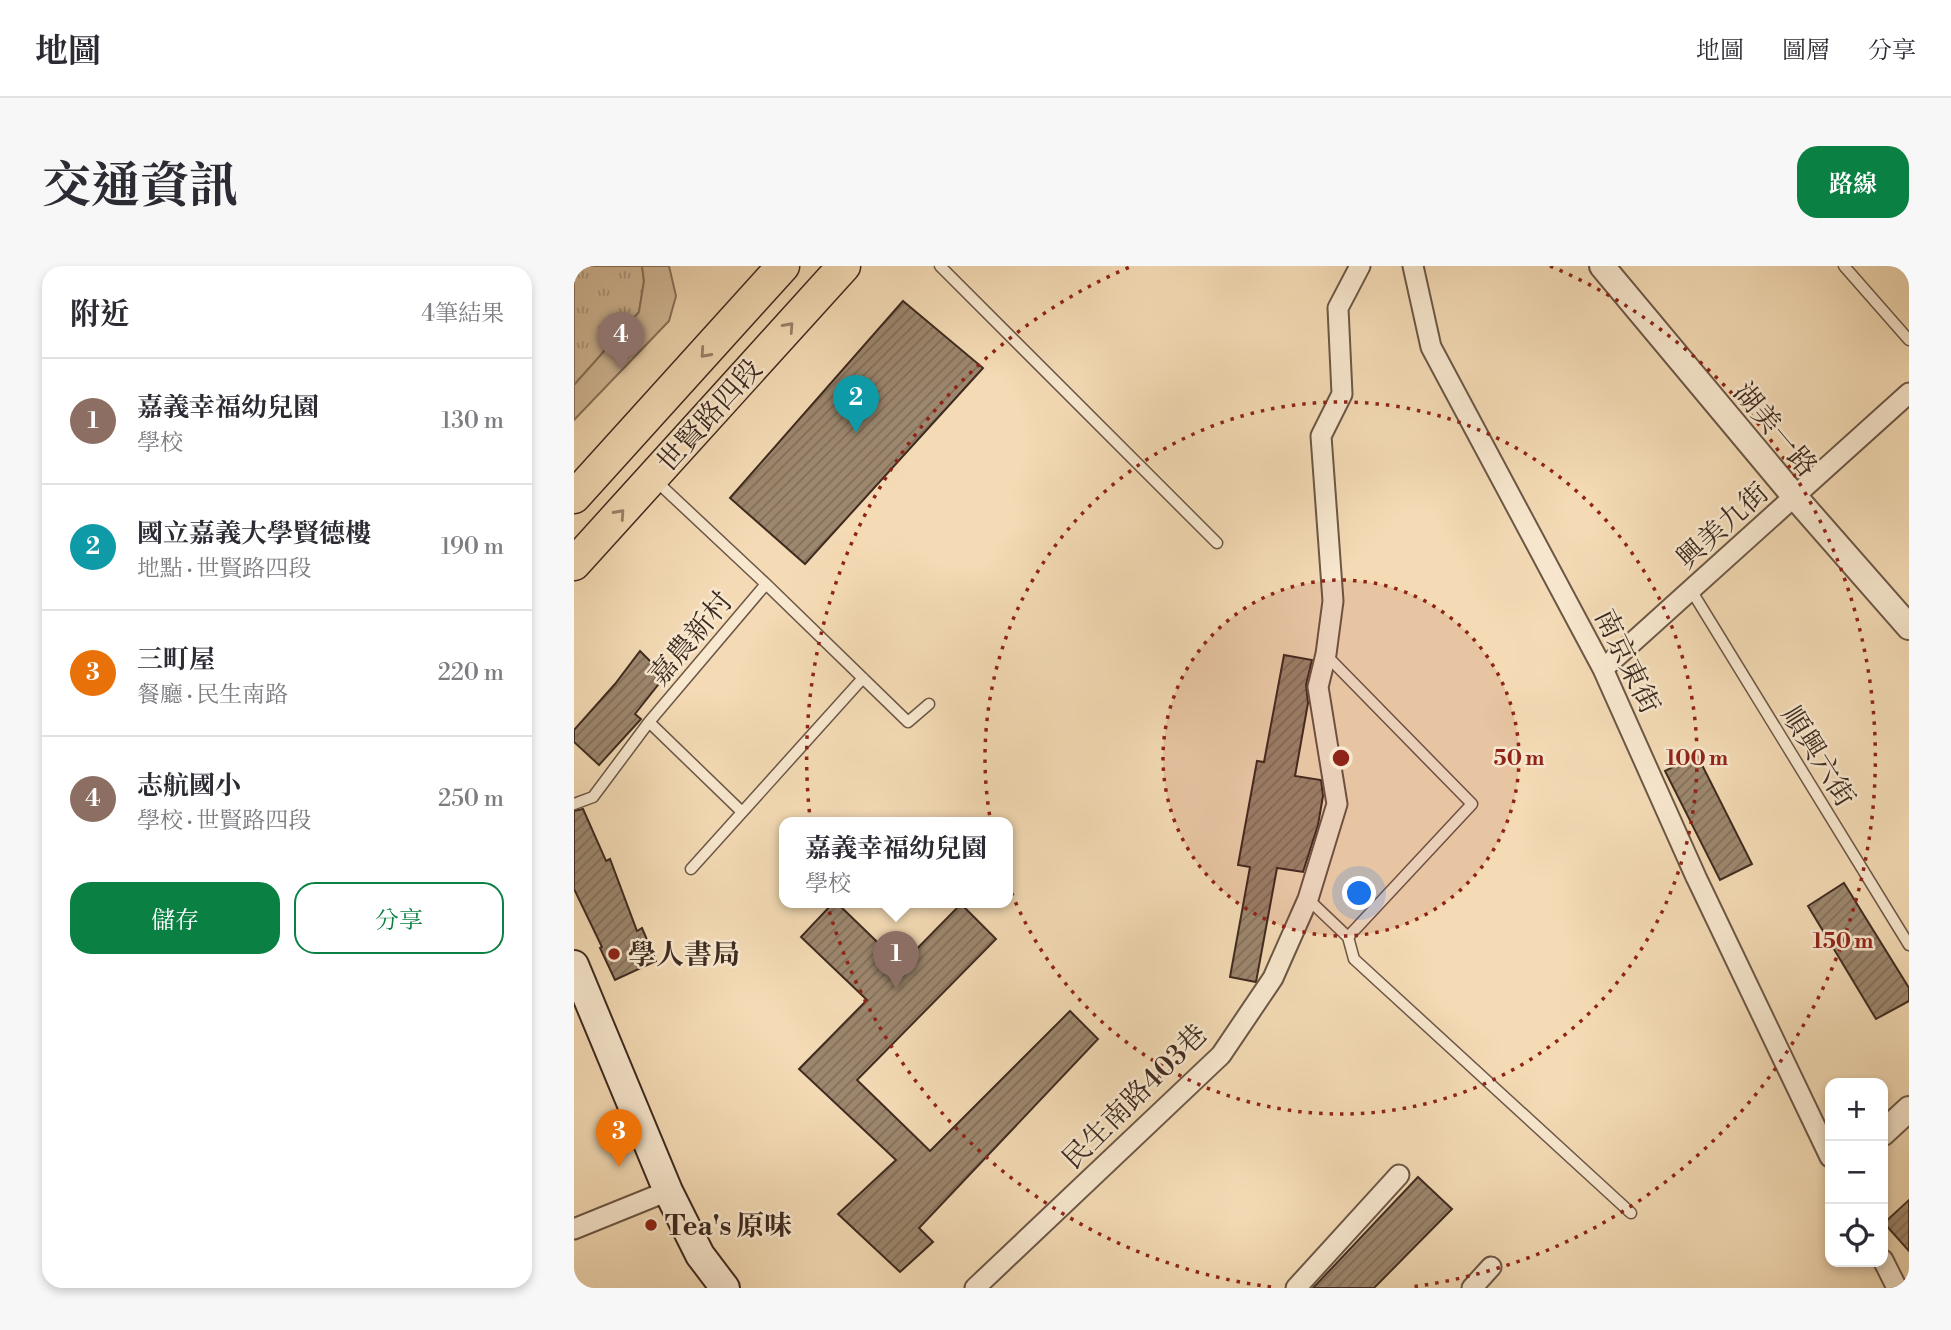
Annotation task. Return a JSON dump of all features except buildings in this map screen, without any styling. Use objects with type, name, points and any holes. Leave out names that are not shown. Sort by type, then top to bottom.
[{"type":"main road","name":"世賢路四段","points":[[574,498],[783,266]]},
{"type":"main road","name":"世賢路四段","points":[[574,564],[844,266]]},
{"type":"main road","points":[[574,965],[668,1191],[700,1255],[725,1288]]},
{"type":"street","name":"民生南路403巷","points":[[975,1288],[1221,1055],[1273,978],[1308,899],[1337,804],[1318,687],[1333,601],[1321,436],[1342,394],[1338,308],[1360,266]]},
{"type":"street","name":"南京東街","points":[[1413,266],[1431,347],[1603,669],[1696,877],[1825,1147]]},
{"type":"street","name":"湖美一路","points":[[1607,268],[1795,498],[1909,627]]},
{"type":"street","name":"興美九街","points":[[1603,669],[1909,393]]},
{"type":"street","points":[[1888,1128],[1909,1109]]},
{"type":"street","points":[[1296,1288],[1399,1175]]},
{"type":"street","points":[[574,1229],[668,1191]]},
{"type":"street","points":[[1886,1267],[1897,1288]]},
{"type":"street","points":[[1472,1288],[1491,1268]]},
{"type":"lane","points":[[940,266],[1217,543]]},
{"type":"lane","points":[[1844,266],[1909,340]]},
{"type":"lane","points":[[652,477],[908,722],[929,704]]},
{"type":"lane","name":"嘉農新村","points":[[574,804],[593,797],[649,722],[766,584]]},
{"type":"lane","name":"順興六街","points":[[1691,590],[1909,945]]},
{"type":"lane","points":[[1325,654],[1472,804],[1348,937]]},
{"type":"lane","points":[[691,870],[863,678]]},
{"type":"lane","name":"嘉農新村","points":[[649,722],[742,812]]},
{"type":"lane","points":[[1308,899],[1348,937],[1354,959],[1631,1213]]},
{"type":"green space","points":[[574,266],[642,266],[644,281],[639,312],[574,385]]},
{"type":"green space","points":[[642,266],[669,266],[676,296],[669,321],[574,420],[574,385],[639,312],[644,281]]},
{"type":"place","name":"志航國小","points":[[621,370]]},
{"type":"place","name":"國立嘉義大學賢德樓","points":[[856,433]]},
{"type":"place","name":"學人書局","points":[[614,954]]},
{"type":"place","name":"嘉義幸福幼兒園","points":[[896,989]]},
{"type":"place","name":"三町屋","points":[[619,1167]]},
{"type":"place","name":"Tea's 原味","points":[[651,1225]]}]
